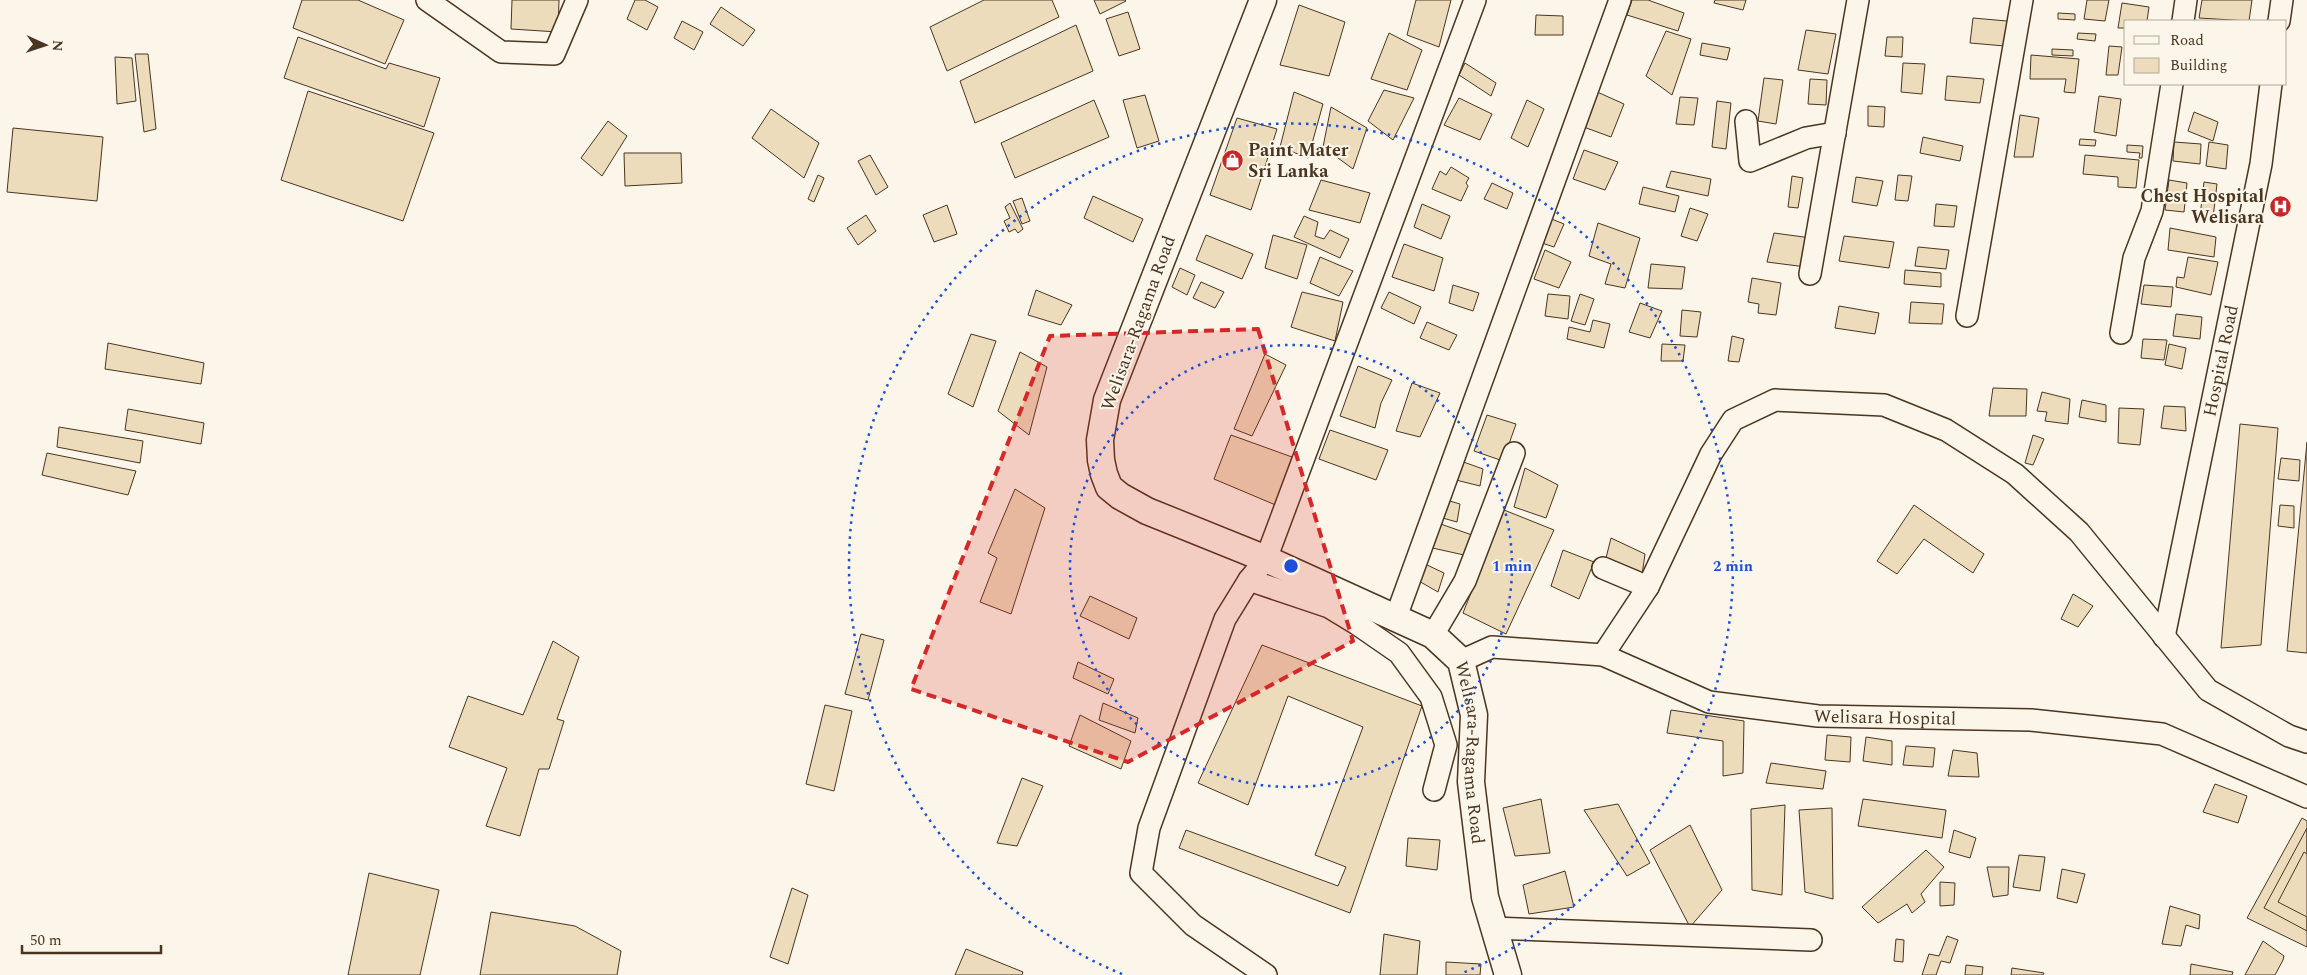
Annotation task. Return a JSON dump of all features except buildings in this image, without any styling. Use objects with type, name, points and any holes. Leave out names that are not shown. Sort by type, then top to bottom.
[{"type":"main road","name":"Welisara-Ragama Road","points":[[1263,0],[1107,400],[1100,440],[1104,474],[1109,487],[1120,496],[1147,511],[1266,559],[1433,634],[1461,661],[1474,715],[1471,782],[1485,897],[1508,975]]},
{"type":"street","points":[[427,0],[501,52],[554,54],[577,0]]},
{"type":"street","points":[[1266,975],[1193,925],[1140,873],[1149,828],[1222,628],[1249,580],[1266,559],[1475,0]]},
{"type":"street","points":[[1396,617],[1620,0]]},
{"type":"street","points":[[1810,274],[1858,0]]},
{"type":"street","points":[[1967,316],[2022,0]]},
{"type":"street","points":[[2183,20],[2186,0]]},
{"type":"street","points":[[2279,20],[2282,0]]},
{"type":"street","points":[[2121,333],[2134,258],[2152,211],[2172,85]]},
{"type":"street","name":"Hospital Road","points":[[2164,637],[2261,164],[2271,85]]},
{"type":"street","points":[[1746,121],[1750,161],[1806,138],[1835,132]]},
{"type":"street","points":[[1603,655],[1648,587],[1711,454],[1733,420],[1775,400],[1884,405],[1946,430],[2015,474],[2079,532],[2208,690],[2289,736],[2307,742]]},
{"type":"street","points":[[1433,634],[1465,581],[1514,453]]},
{"type":"street","points":[[1603,568],[1648,587]]},
{"type":"street","points":[[1249,580],[1329,607],[1399,653],[1431,697],[1446,745],[1434,790]]},
{"type":"street","name":"Welisara Hospital","points":[[1461,661],[1492,647],[1603,655],[1709,702],[1818,716],[2031,720],[2162,734],[2307,797]]},
{"type":"street","points":[[1493,928],[1811,940]]},
{"type":"highlighted area","points":[[1258,329],[1353,641],[1128,762],[911,689],[1050,336]]},
{"type":"place","name":"Paint Mater Sri Lanka","points":[[1232,160]]},
{"type":"place","name":"Chest Hospital Welisara","points":[[2280,206]]}]
